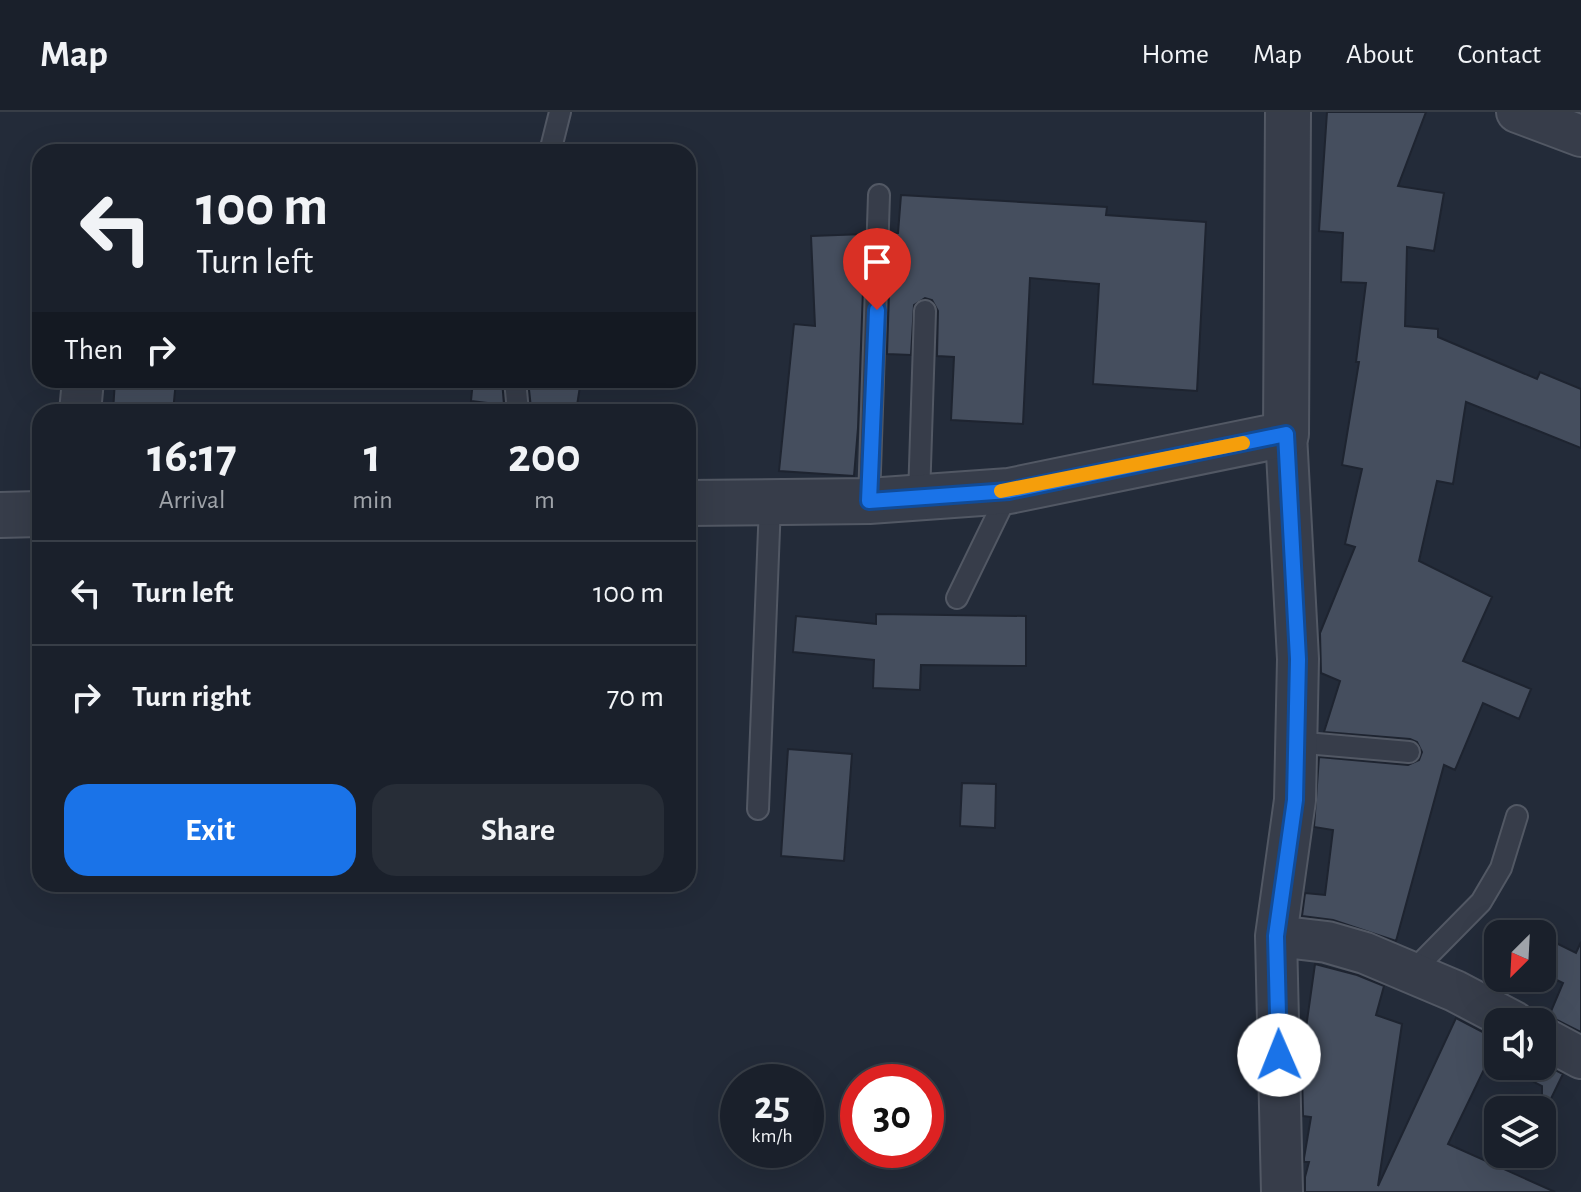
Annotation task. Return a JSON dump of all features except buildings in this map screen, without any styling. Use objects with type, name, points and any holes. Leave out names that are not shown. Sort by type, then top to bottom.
[{"type":"street","points":[[1282,1192],[1276,936],[1295,800],[1298,659],[1286,434],[1288,112]]},
{"type":"street","points":[[1517,112],[1581,136]]},
{"type":"street","points":[[696,503],[869,501],[1009,491],[1286,434]]},
{"type":"street","points":[[0,515],[32,514]]},
{"type":"street","points":[[1276,936],[1327,942],[1365,953],[1487,1008]]},
{"type":"street","points":[[1556,1045],[1581,1058]]},
{"type":"lane","points":[[552,144],[560,112]]},
{"type":"lane","points":[[869,501],[879,195]]},
{"type":"lane","points":[[919,497],[925,311]]},
{"type":"lane","points":[[957,598],[1009,491]]},
{"type":"lane","points":[[758,809],[770,504]]},
{"type":"lane","points":[[1294,742],[1409,752]]},
{"type":"lane","points":[[1411,973],[1481,902],[1501,868],[1517,816]]},
{"type":"slow traffic","points":[[1001,491],[1243,443]]},
{"type":"route","points":[[877,310],[869,501],[1009,491],[1286,434],[1298,659],[1295,800],[1276,936],[1279,1055]]}]
